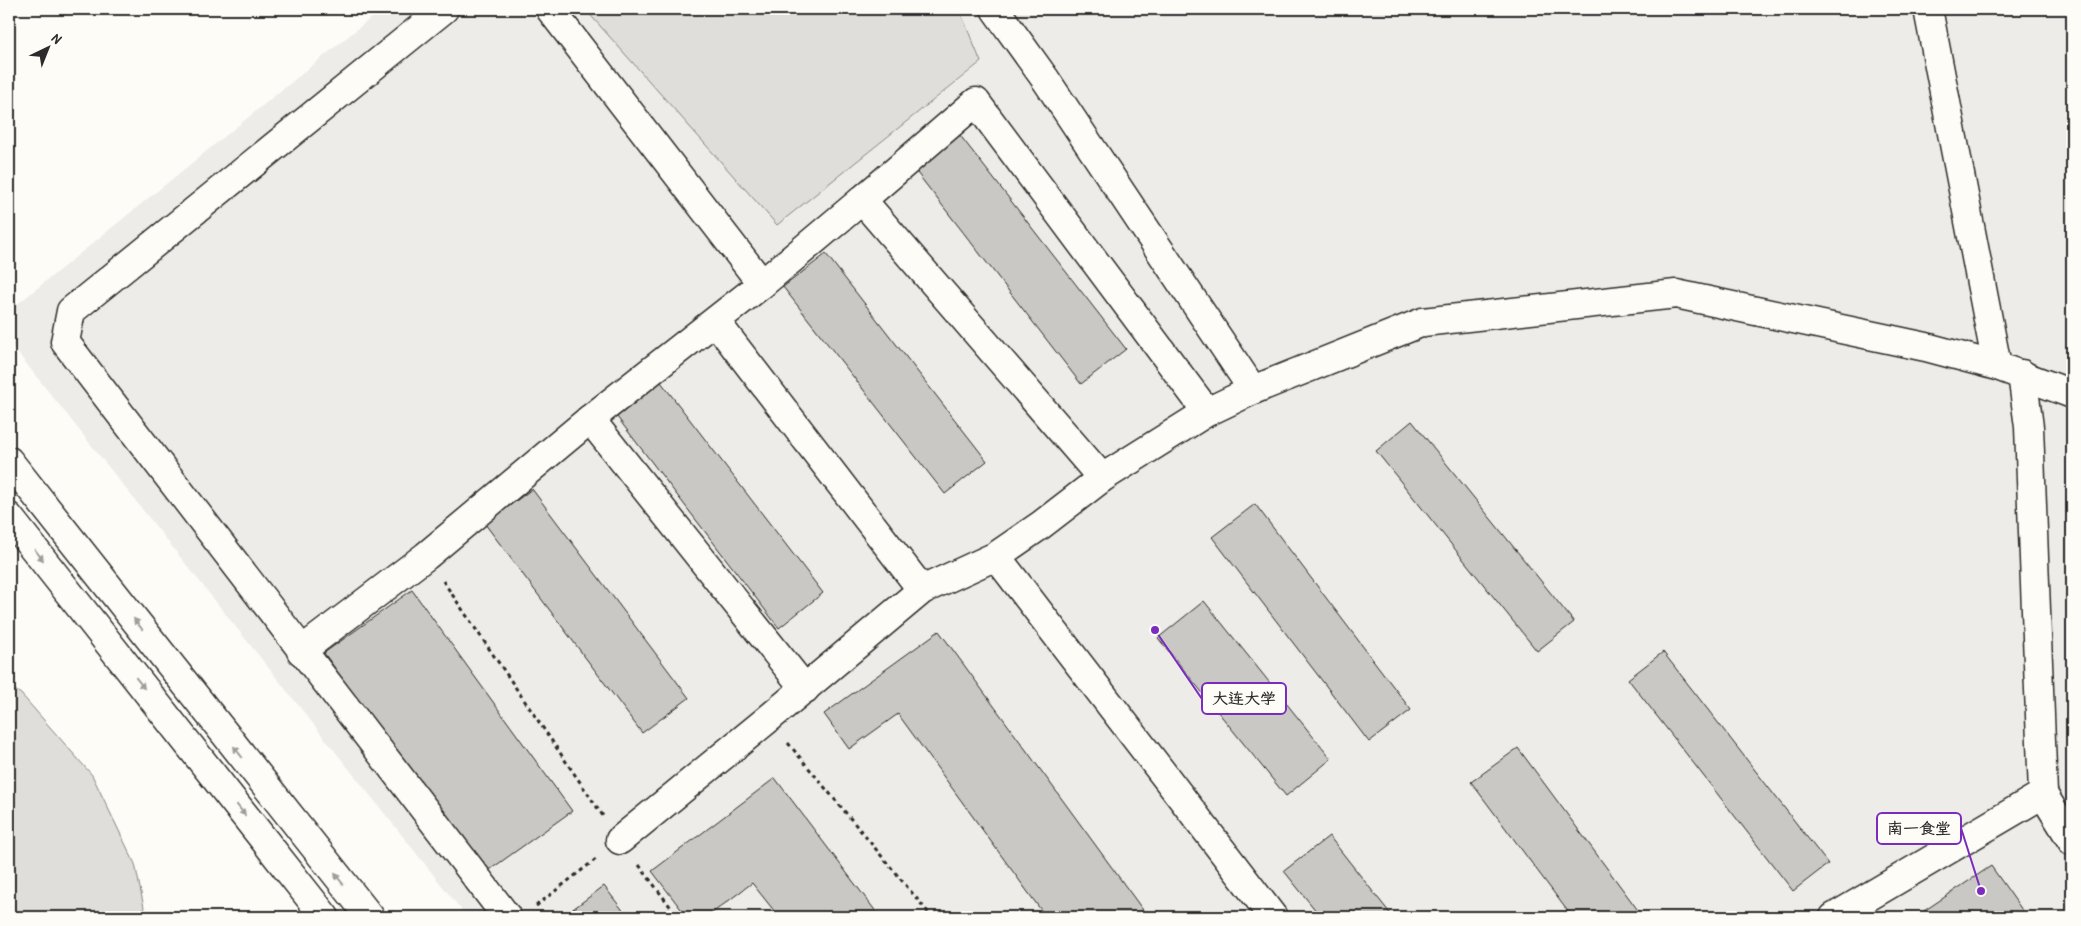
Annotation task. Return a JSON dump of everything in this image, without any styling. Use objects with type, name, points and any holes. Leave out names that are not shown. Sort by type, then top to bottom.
[{"type":"street","points":[[444,9],[71,311],[65,342],[302,651],[518,914]]},
{"type":"street","points":[[550,9],[762,284]]},
{"type":"street","points":[[995,9],[1046,80],[1253,390]]},
{"type":"street","points":[[1928,9],[2009,370],[2029,427],[2043,794],[2072,841]]},
{"type":"street","points":[[302,651],[426,556],[590,420],[716,322],[976,102],[1207,412]]},
{"type":"street","points":[[862,200],[1102,478]]},
{"type":"street","points":[[620,840],[805,689],[922,590],[996,556],[1042,525],[1102,478],[1207,412],[1253,390],[1423,322],[1676,294],[1926,347],[2009,370],[2072,394]]},
{"type":"street","points":[[716,322],[922,590]]},
{"type":"street","points":[[590,420],[805,689]]},
{"type":"street","points":[[9,462],[370,917]]},
{"type":"street","points":[[9,509],[37,497]]},
{"type":"street","points":[[9,517],[325,917]]},
{"type":"street","points":[[996,556],[1273,917]]},
{"type":"street","points":[[1834,917],[2043,794]]},
{"type":"path","points":[[426,556],[620,840],[678,917]]},
{"type":"path","points":[[768,719],[932,917]]},
{"type":"path","points":[[518,914],[620,840]]},
{"type":"shaded area","points":[[382,9],[585,9],[777,224],[981,63],[959,9],[2072,9],[2072,917],[467,917],[9,342],[9,311]]},
{"type":"shaded area","points":[[585,9],[959,9],[981,62],[777,225]]},
{"type":"shaded area","points":[[9,686],[21,694],[92,775],[135,864],[146,917],[9,917]]},
{"type":"building","points":[[959,134],[1126,349],[1081,384],[914,169]]},
{"type":"building","points":[[826,254],[987,461],[945,494],[783,287]]},
{"type":"building","points":[[661,382],[823,593],[779,628],[617,417]]},
{"type":"building","points":[[1412,421],[1574,622],[1537,651],[1376,451]]},
{"type":"building","points":[[532,489],[689,698],[642,733],[485,524]]},
{"type":"building","points":[[1255,504],[1411,710],[1369,742],[1212,537]]},
{"type":"building","points":[[412,590],[572,811],[484,874],[324,653]]},
{"type":"building","points":[[1204,601],[1331,759],[1286,796],[1158,638]]},
{"type":"building","points":[[939,631],[1148,917],[1046,917],[898,714],[849,749],[824,714]]},
{"type":"building","points":[[1663,652],[1828,864],[1793,891],[1628,679]]},
{"type":"building","points":[[1518,748],[1643,917],[1572,917],[1471,782]]},
{"type":"building","points":[[775,778],[880,917],[779,917],[752,883],[707,917],[687,917],[652,871]]},
{"type":"building","points":[[1329,836],[1393,917],[1321,917],[1284,871]]},
{"type":"building","points":[[1991,866],[2027,917],[1915,917]]},
{"type":"building","points":[[604,886],[628,917],[562,917]]},
{"type":"place","name":"大连大学","points":[[1155,630]]},
{"type":"place","name":"南一食堂","points":[[1981,891]]}]
